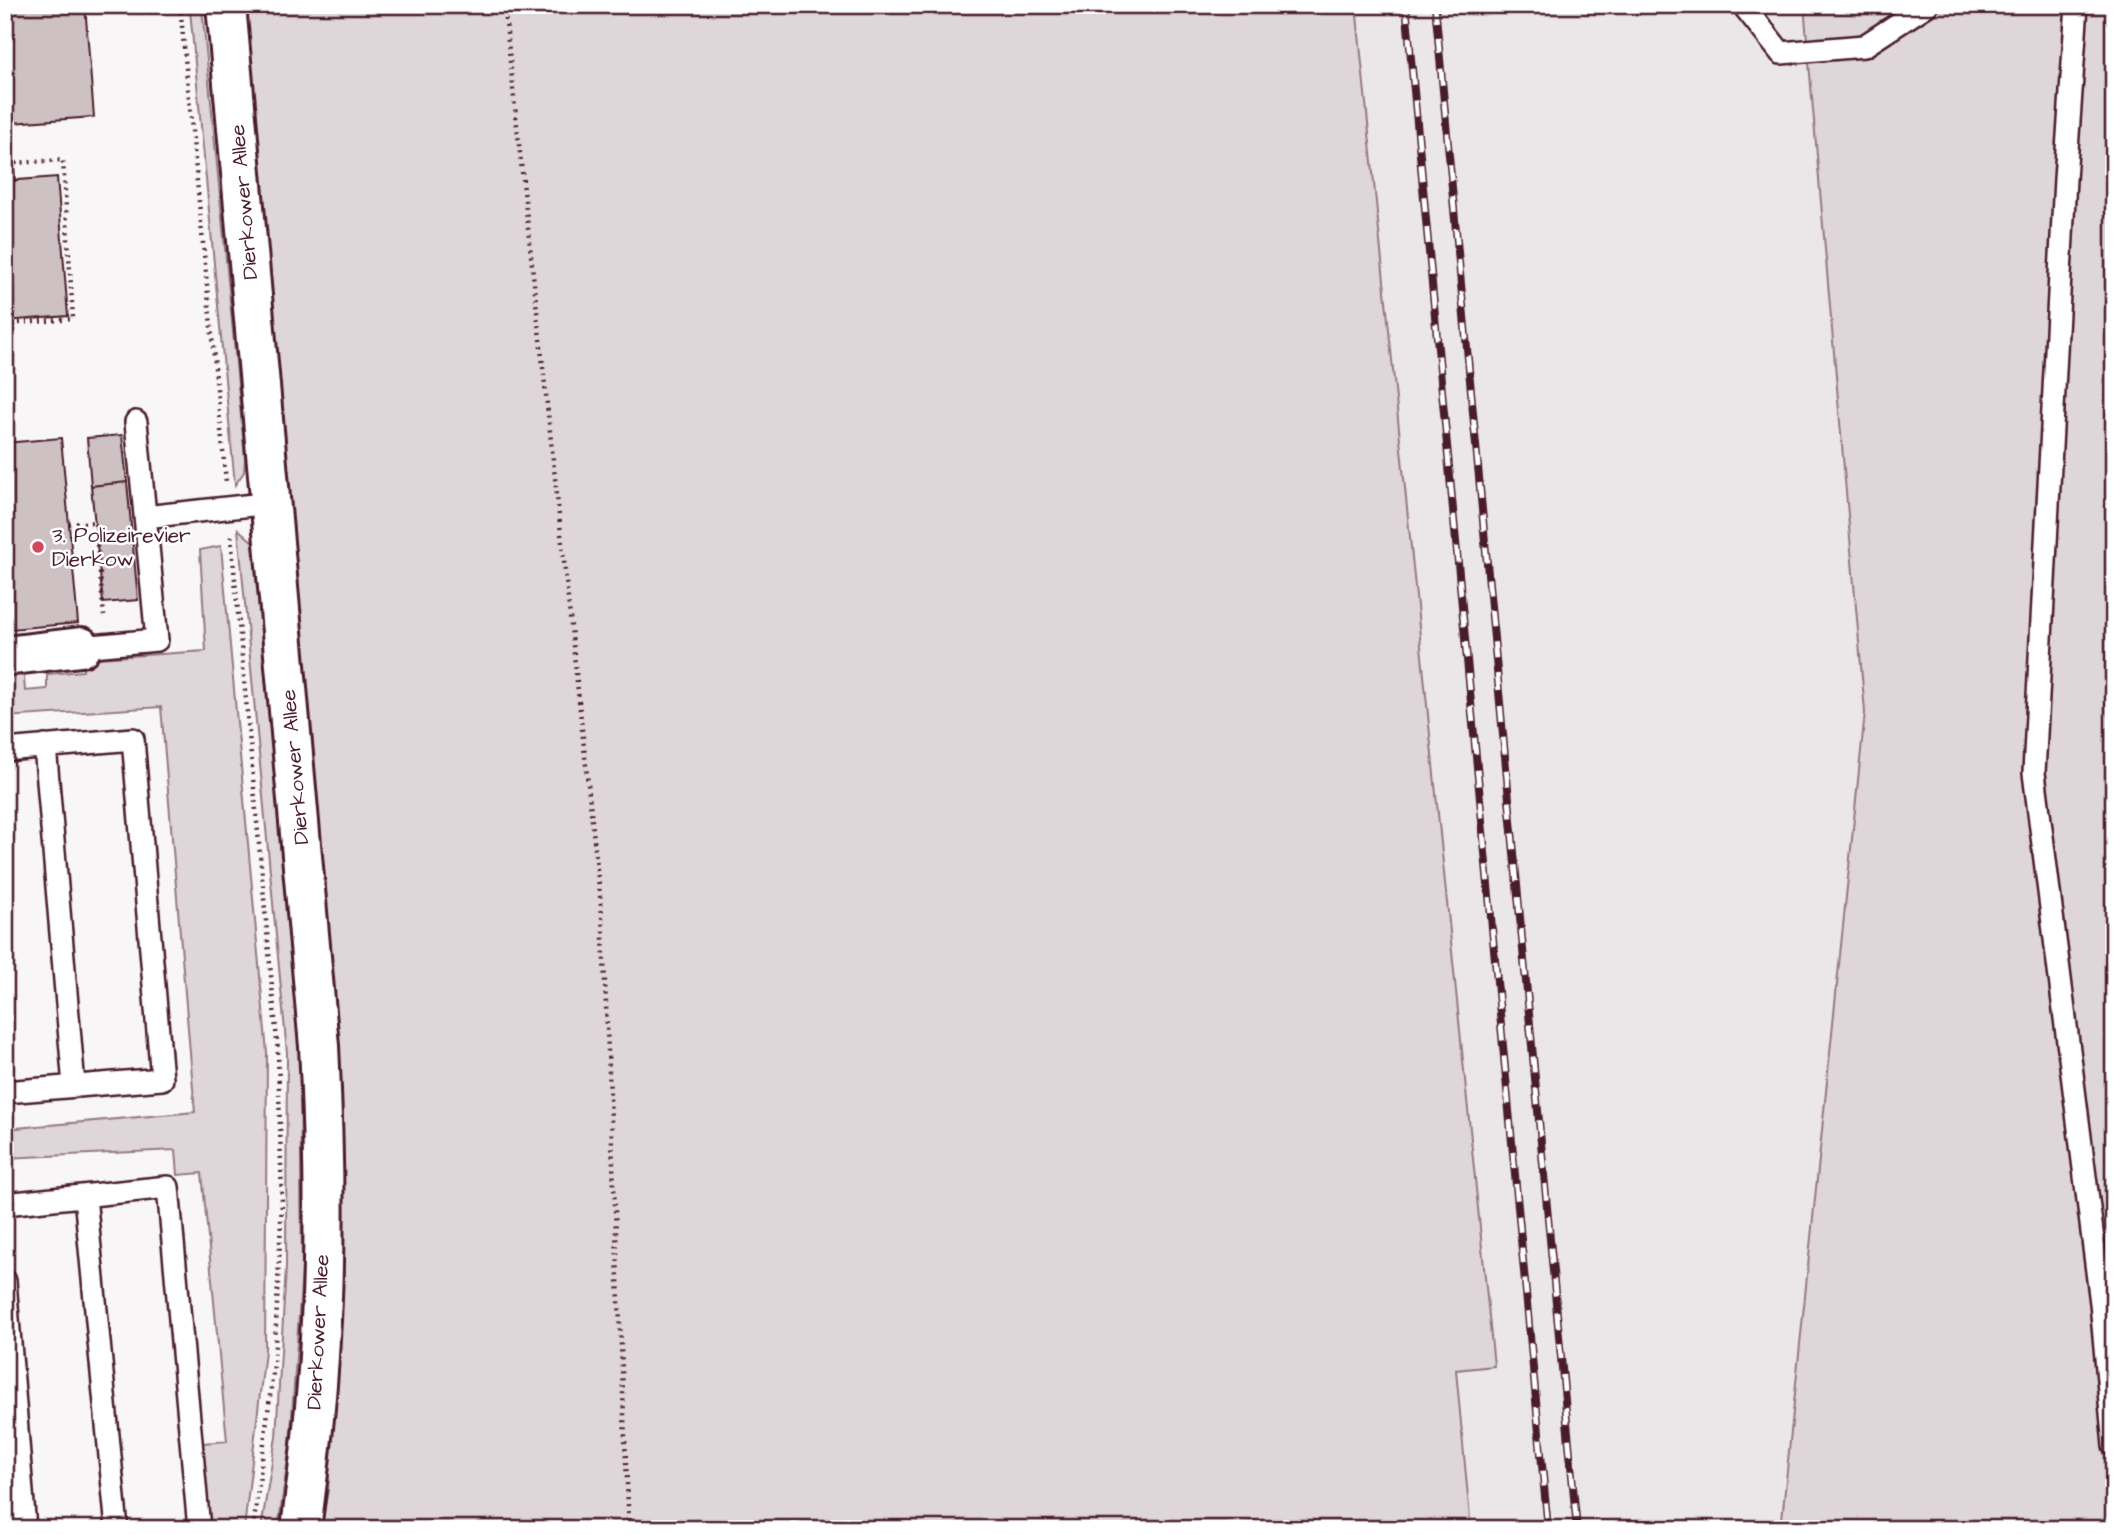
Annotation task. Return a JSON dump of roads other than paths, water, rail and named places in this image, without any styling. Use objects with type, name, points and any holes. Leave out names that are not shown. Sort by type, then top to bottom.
[{"type":"main road","name":"Dierkower Allee","points":[[226,5],[319,1046],[324,1133],[320,1338],[301,1529]]},
{"type":"main road","points":[[5,656],[93,638]]},
{"type":"lane","points":[[1743,5],[1781,53],[1864,46],[1927,5]]},
{"type":"lane","points":[[2077,5],[2065,178],[2034,774],[2101,1303],[2114,1446]]},
{"type":"lane","points":[[93,638],[157,640],[136,422]]},
{"type":"lane","points":[[145,517],[271,503]]},
{"type":"lane","points":[[5,750],[133,739],[162,1079],[5,1092]]},
{"type":"lane","points":[[45,746],[74,1086]]},
{"type":"lane","points":[[5,1205],[168,1187],[199,1529]]},
{"type":"lane","points":[[85,1196],[117,1529]]},
{"type":"lane","points":[[5,1281],[25,1529]]},
{"type":"railway","points":[[1406,5],[1548,1529]]},
{"type":"railway","points":[[1435,5],[1577,1529]]},
{"type":"place","name":"3. Polizeirevier Dierkow","points":[[38,547]]}]
